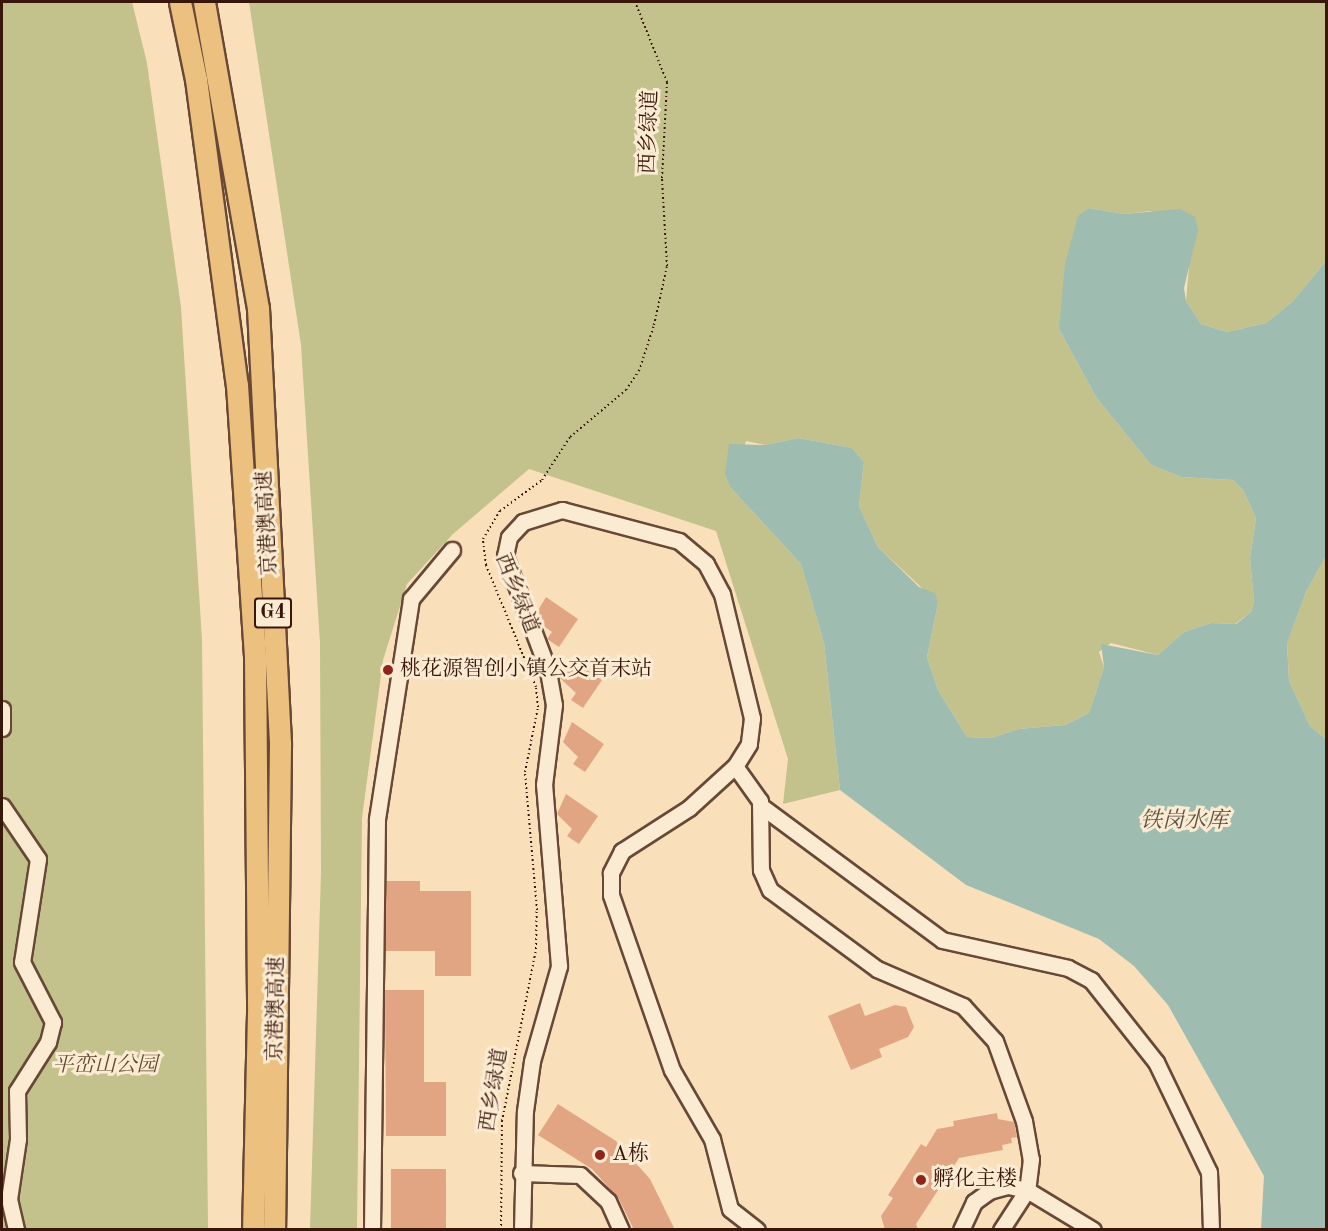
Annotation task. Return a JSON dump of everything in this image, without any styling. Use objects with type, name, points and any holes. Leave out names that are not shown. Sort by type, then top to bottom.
[{"type":"highway","name":"京港澳高速","points":[[180,2],[196,79],[237,384],[255,655],[258,1013],[253,1230]]},
{"type":"highway","name":"京港澳高速","points":[[204,2],[258,308],[280,745],[274,1230]]},
{"type":"street","points":[[522,1230],[521,1173],[531,1071],[557,984],[559,936],[544,801],[553,693],[506,562],[509,537],[523,522],[545,511],[570,511],[669,536],[706,564],[722,594],[752,718],[749,744],[735,766],[665,826],[622,851],[611,873],[611,895],[672,1070],[712,1138],[727,1202],[740,1218],[757,1230]]},
{"type":"street","points":[[372,1230],[376,819],[411,599],[452,550]]},
{"type":"street","points":[[2,710],[2,728]]},
{"type":"street","points":[[735,766],[750,781],[761,806],[761,870],[770,890],[877,969],[953,999],[988,1031],[1028,1133],[1031,1160],[1027,1190],[1001,1230]]},
{"type":"street","points":[[2,806],[38,859],[21,954],[53,1022],[48,1042],[17,1091],[18,1138],[9,1199],[16,1230]]},
{"type":"street","points":[[761,806],[942,940],[1068,968],[1091,980],[1156,1062],[1209,1172],[1211,1230]]},
{"type":"street","points":[[521,1173],[580,1175],[608,1201],[621,1230]]},
{"type":"street","points":[[961,1230],[968,1210],[989,1191],[1008,1186],[1027,1190],[1093,1230]]},
{"type":"path","name":"西乡绿道","points":[[501,1230],[502,1122],[536,949],[537,910],[525,772],[538,707],[532,676],[486,565],[483,539],[500,511],[542,480],[570,437],[626,390],[639,370],[654,325],[667,266],[662,178],[667,82],[635,2]]},
{"type":"green space","name":"平峦山公园","points":[[2,2],[132,2],[147,63],[181,307],[202,640],[208,1229],[2,1230]]},
{"type":"green space","points":[[249,2],[1326,2],[1326,261],[1292,302],[1266,323],[1227,332],[1201,324],[1186,301],[1189,267],[1151,211],[1124,214],[1089,208],[1059,329],[1096,397],[1151,465],[1181,477],[1233,480],[1243,490],[1256,518],[1250,558],[1254,602],[1251,612],[1235,624],[1211,623],[1184,632],[1158,655],[1111,643],[1099,652],[1104,667],[1089,713],[1065,725],[1018,729],[991,738],[967,737],[938,690],[927,657],[938,603],[878,547],[859,506],[864,462],[852,448],[799,438],[765,445],[746,441],[731,488],[801,564],[824,643],[840,790],[783,804],[788,759],[716,531],[529,469],[453,534],[407,584],[383,660],[362,818],[357,1229],[310,1229],[321,872],[320,643],[301,345]]},
{"type":"green space","points":[[1326,556],[1326,739],[1310,726],[1289,681],[1287,642],[1306,592]]},
{"type":"water","name":"铁岗水库","points":[[1089,208],[1124,214],[1180,209],[1195,217],[1198,230],[1184,288],[1186,301],[1201,324],[1227,332],[1266,323],[1292,302],[1326,261],[1326,556],[1306,592],[1287,643],[1289,681],[1310,726],[1326,739],[1326,1229],[1261,1229],[1264,1176],[1168,1005],[1134,966],[1099,939],[966,885],[840,790],[824,643],[801,564],[731,488],[725,474],[729,444],[765,445],[799,438],[852,448],[864,462],[859,506],[878,547],[919,587],[935,593],[938,603],[927,657],[938,690],[967,737],[991,738],[1018,729],[1065,725],[1089,713],[1104,667],[1101,644],[1158,655],[1184,632],[1211,623],[1236,624],[1251,612],[1254,602],[1250,558],[1256,518],[1243,490],[1233,480],[1181,477],[1151,465],[1096,397],[1059,329],[1065,264],[1078,216]]},
{"type":"building","points":[[546,597],[578,619],[559,647],[547,639],[552,632],[541,624],[537,612]]},
{"type":"building","points":[[569,658],[602,680],[583,708],[571,700],[576,693],[560,678]]},
{"type":"building","points":[[572,722],[604,744],[585,772],[573,764],[578,757],[563,742]]},
{"type":"building","points":[[566,794],[598,816],[579,844],[567,836],[572,829],[557,814]]},
{"type":"building","points":[[386,881],[420,881],[420,891],[471,891],[471,976],[435,976],[435,951],[385,951]]},
{"type":"building","points":[[385,990],[424,990],[424,1082],[446,1082],[446,1136],[386,1136]]},
{"type":"building","points":[[860,1003],[865,1016],[895,1005],[906,1007],[914,1027],[908,1037],[879,1049],[882,1057],[851,1070],[828,1016]]},
{"type":"building","name":"A栋","points":[[558,1104],[616,1141],[650,1179],[675,1230],[634,1230],[619,1199],[592,1169],[538,1135]]},
{"type":"building","name":"孵化主楼","points":[[997,1113],[998,1119],[1014,1122],[1017,1137],[1011,1138],[1012,1143],[1002,1145],[1003,1150],[959,1158],[916,1224],[918,1230],[885,1230],[881,1216],[893,1198],[888,1195],[921,1144],[926,1147],[937,1129],[954,1126],[953,1121]]},
{"type":"building","points":[[391,1169],[446,1169],[446,1230],[391,1230]]},
{"type":"place","name":"桃花源智创小镇公交首末站","points":[[388,670]]},
{"type":"place","name":"A栋","points":[[600,1155]]},
{"type":"place","name":"孵化主楼","points":[[921,1180]]}]
